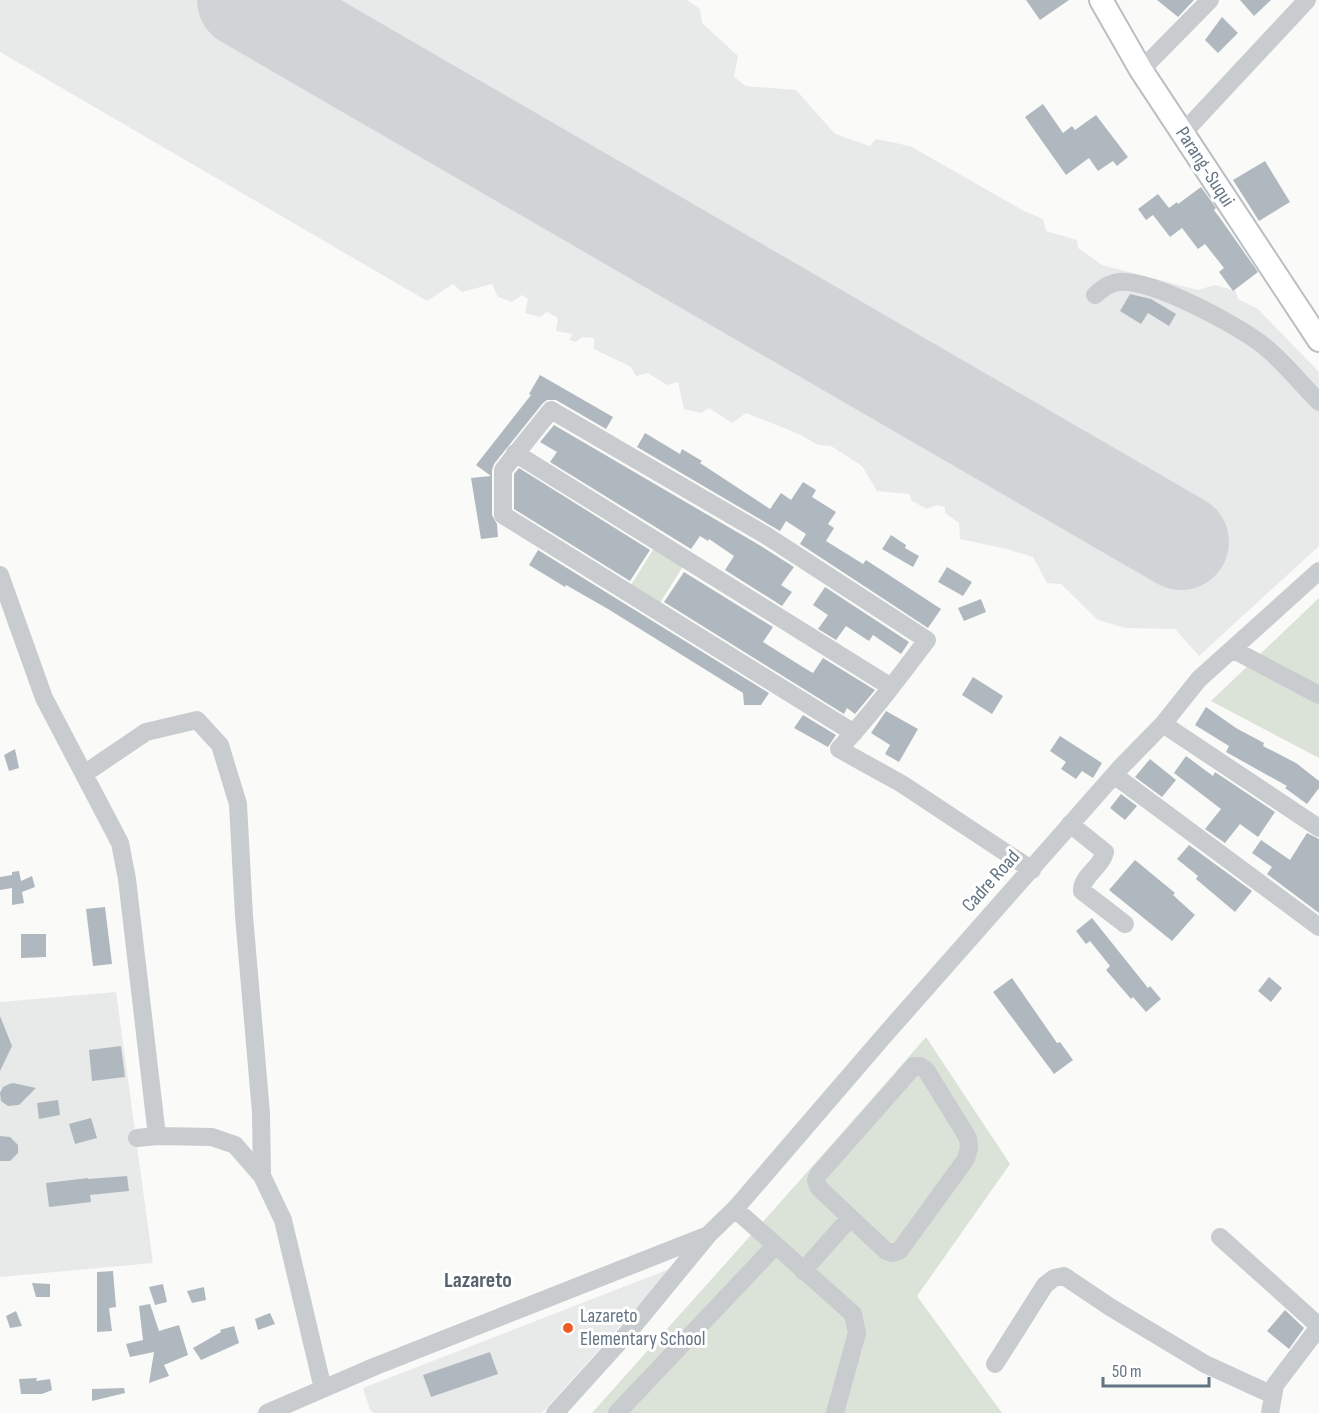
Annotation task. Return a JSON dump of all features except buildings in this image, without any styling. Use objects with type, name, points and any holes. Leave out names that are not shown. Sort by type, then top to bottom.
[{"type":"main road","name":"Parang-Suqui","points":[[1101,0],[1142,70],[1317,332]]},
{"type":"street","points":[[1142,70],[1210,0]]},
{"type":"street","points":[[1183,133],[1307,0]]},
{"type":"street","points":[[1095,296],[1109,285],[1119,282],[1144,286],[1186,301],[1227,322],[1265,346],[1319,402]]},
{"type":"street","points":[[854,733],[504,515],[503,470],[551,410],[767,536],[927,640],[854,733],[839,749],[902,784],[1032,870]]},
{"type":"street","points":[[515,453],[891,687]]},
{"type":"street","name":"Cadre Road","points":[[555,1413],[631,1329],[709,1234],[735,1209],[883,1037],[1070,824],[1163,724],[1199,680],[1319,571]]},
{"type":"street","points":[[0,575],[44,698],[120,843],[127,879],[157,1136]]},
{"type":"street","points":[[1232,649],[1319,695]]},
{"type":"street","points":[[84,774],[146,732],[197,720],[220,745],[238,804],[244,916],[261,1113],[262,1176]]},
{"type":"street","points":[[1163,724],[1319,828]]},
{"type":"street","points":[[1114,775],[1319,927]]},
{"type":"street","points":[[1070,824],[1105,852],[1102,860],[1084,882],[1082,891],[1125,924]]},
{"type":"street","points":[[921,1065],[968,1138],[969,1148],[966,1159],[900,1250],[893,1253],[886,1251],[850,1218],[819,1188],[816,1180],[818,1175],[914,1066],[921,1065]]},
{"type":"street","points":[[137,1138],[212,1137],[235,1145],[262,1176],[283,1220],[323,1389]]},
{"type":"street","points":[[735,1209],[853,1314],[857,1333],[835,1413]]},
{"type":"street","points":[[803,1271],[850,1218]]},
{"type":"street","points":[[267,1413],[307,1406],[323,1389],[709,1234]]},
{"type":"street","points":[[1220,1237],[1319,1326],[1275,1385],[1270,1413]]},
{"type":"street","points":[[617,1413],[775,1246]]},
{"type":"street","points":[[995,1364],[1045,1285],[1054,1278],[1064,1276],[1205,1364],[1273,1395]]},
{"type":"shaded area","points":[[0,0],[687,0],[700,9],[702,23],[738,56],[734,77],[746,86],[796,90],[835,134],[870,146],[876,139],[910,146],[1024,211],[1043,219],[1046,231],[1077,240],[1078,248],[1102,265],[1198,290],[1215,285],[1236,291],[1238,299],[1258,309],[1319,372],[1319,546],[1199,656],[1175,629],[1125,628],[1098,620],[1061,584],[1047,583],[1033,557],[960,539],[959,523],[945,513],[945,507],[937,505],[927,509],[912,501],[909,494],[877,491],[862,466],[831,446],[818,445],[799,434],[746,413],[732,423],[709,408],[701,413],[684,409],[678,382],[667,385],[648,373],[636,376],[631,367],[594,349],[594,338],[582,337],[576,342],[569,340],[573,334],[556,331],[558,318],[547,312],[540,317],[525,313],[528,299],[522,295],[512,302],[498,297],[492,284],[462,292],[453,284],[427,301],[0,52]]},
{"type":"shaded area","points":[[656,545],[685,563],[660,603],[631,585]]},
{"type":"shaded area","points":[[1319,598],[1319,758],[1211,701]]},
{"type":"shaded area","points":[[116,992],[153,1263],[0,1277],[0,1002]]},
{"type":"shaded area","points":[[926,1037],[1010,1164],[917,1296],[1002,1413],[592,1413],[801,1179]]},
{"type":"shaded area","name":"Lazareto Elementary School","points":[[672,1268],[542,1413],[374,1413],[370,1410],[363,1388]]},
{"type":"runway","points":[[245,0],[1181,542]]},
{"type":"place","name":"Lazareto Elementary School","points":[[568,1328]]},
{"type":"district","name":"Lazareto","points":[[478,1280]]}]
